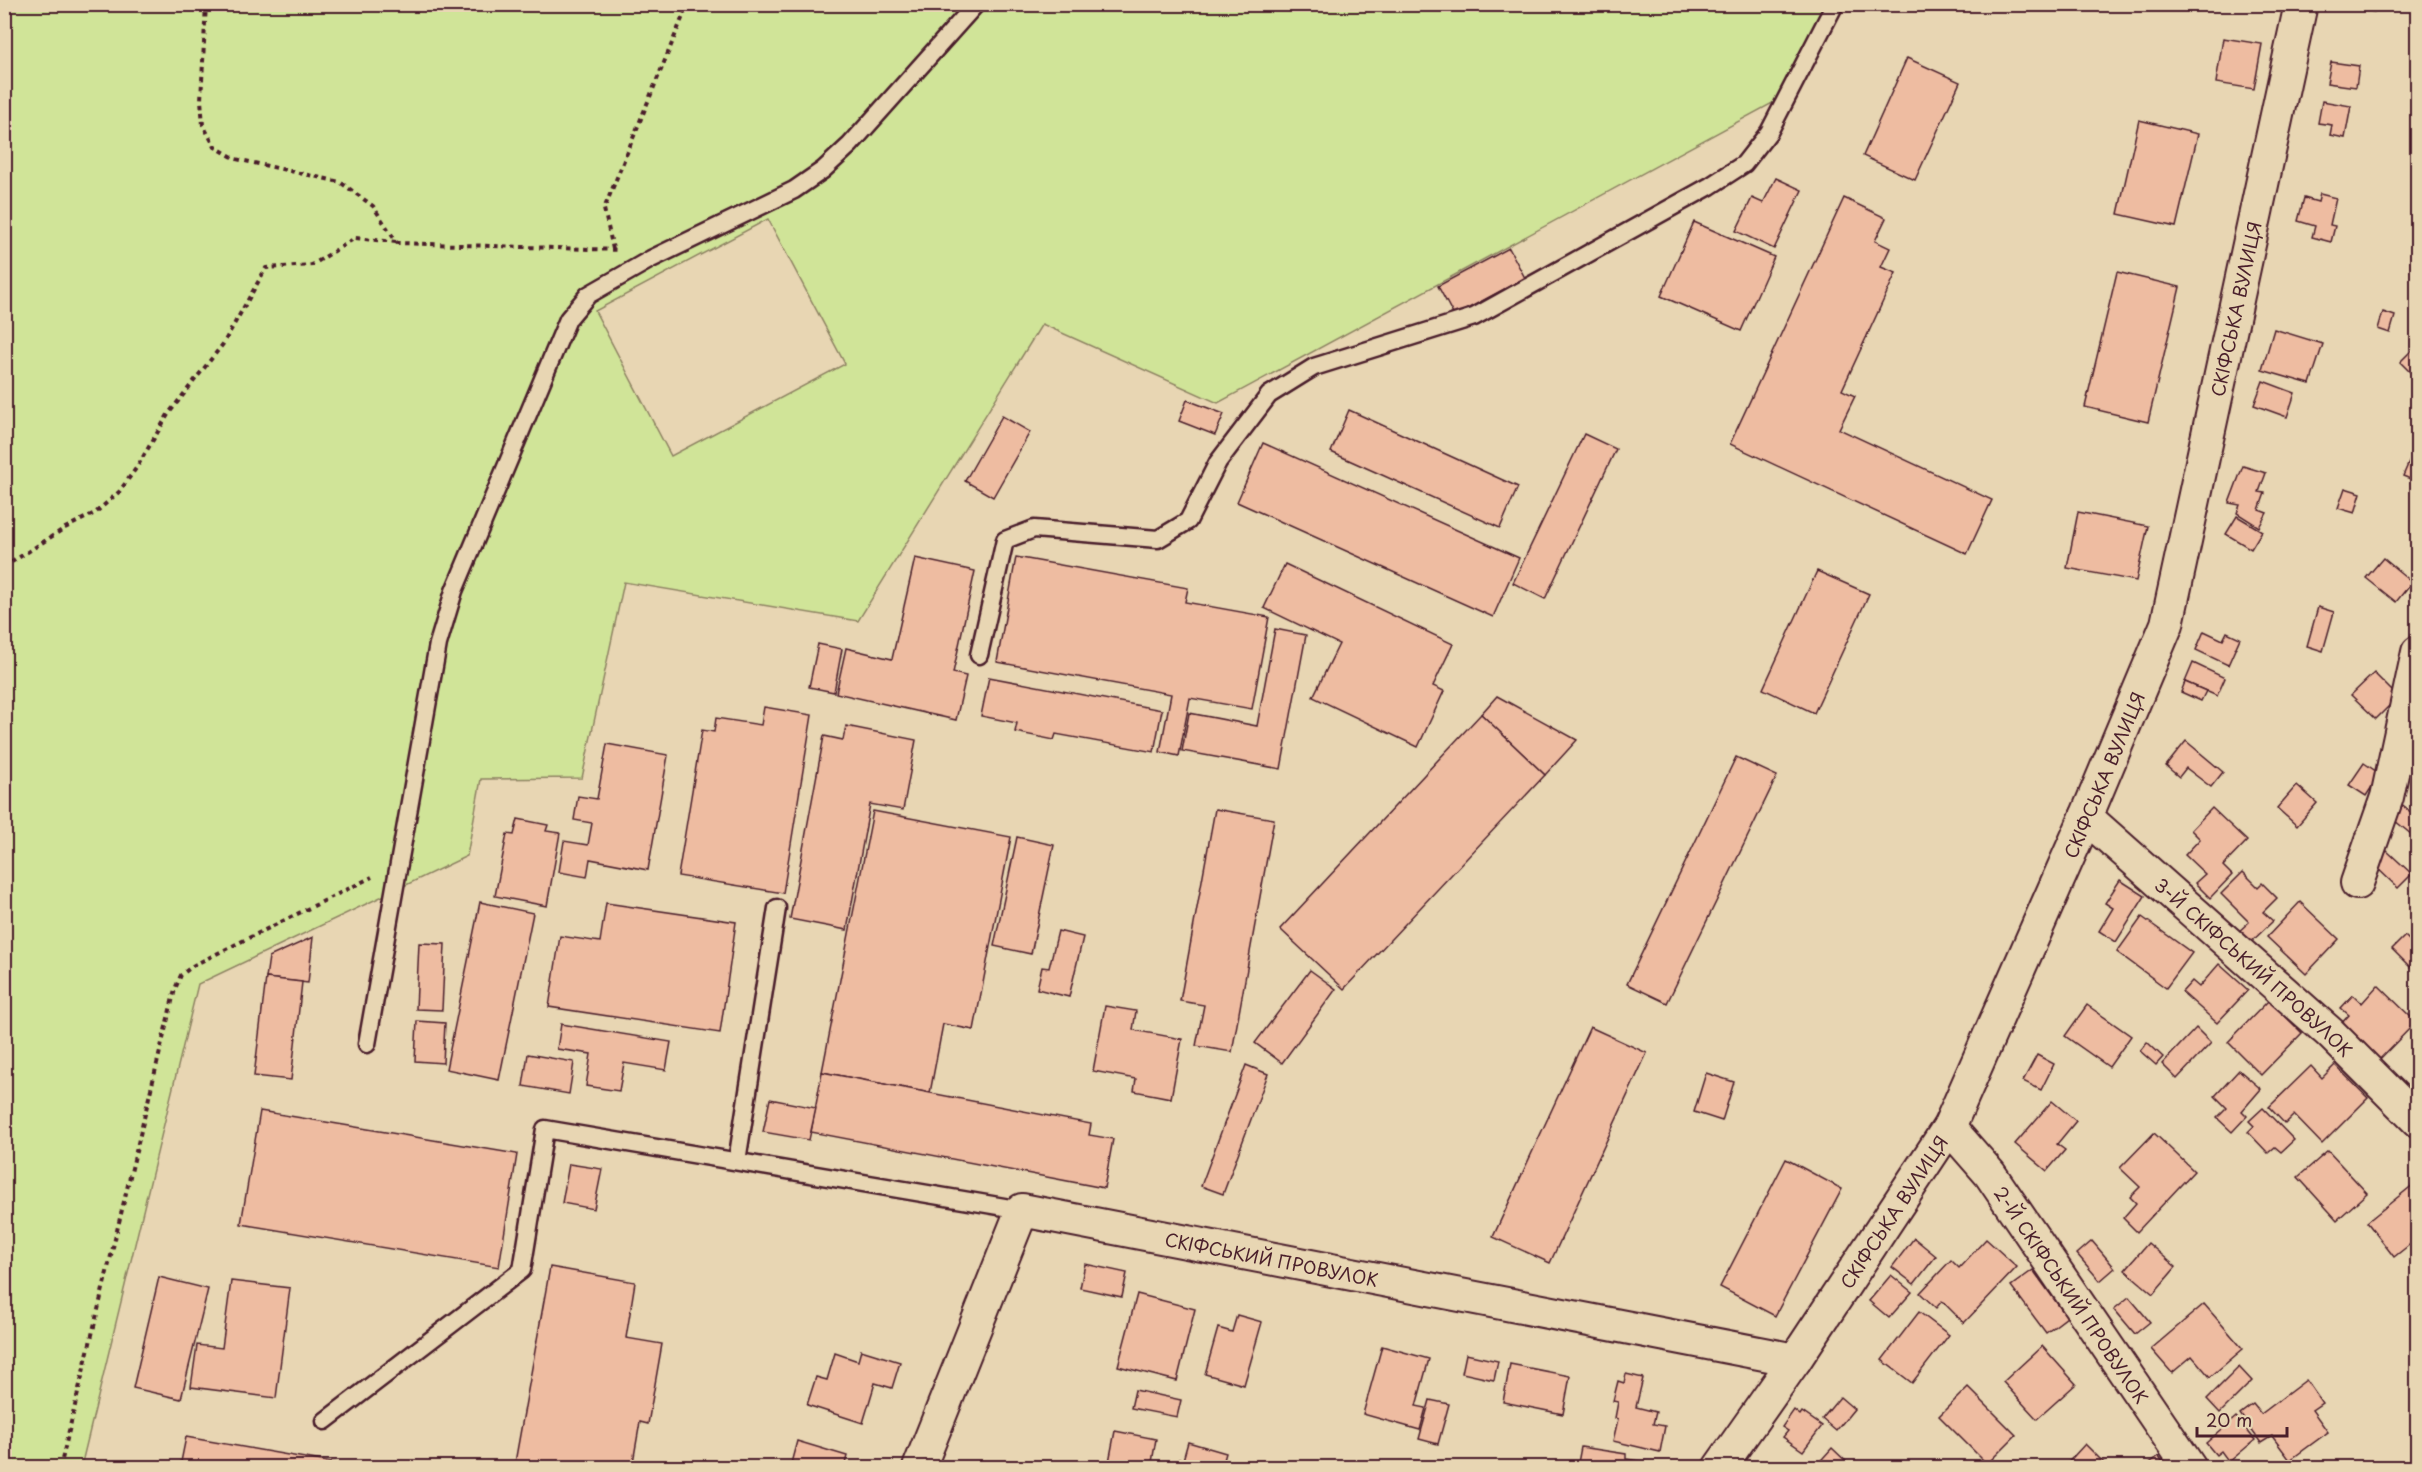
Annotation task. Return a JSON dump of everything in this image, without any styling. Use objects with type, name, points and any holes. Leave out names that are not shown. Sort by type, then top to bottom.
[{"type":"street","name":"СКІФСЬКА ВУЛИЦЯ","points":[[1719,1467],[1795,1360],[1949,1127],[2086,817],[2167,624],[2301,4]]},
{"type":"street","points":[[2357,883],[2387,797],[2418,652]]},
{"type":"street","name":"3-Й СКІФСЬКИЙ ПРОВУЛОК","points":[[2086,817],[2330,1033],[2418,1121]]},
{"type":"street","name":"2-Й СКІФСЬКИЙ ПРОВУЛОК","points":[[1949,1127],[1990,1174],[2190,1467]]},
{"type":"street","points":[[919,1467],[1022,1210]]},
{"type":"street","name":"СКІФСЬКИЙ ПРОВУЛОК","points":[[1022,1210],[1795,1360]]},
{"type":"lane","points":[[368,1044],[438,644],[454,591],[568,319],[588,295],[651,259],[794,190],[824,170],[850,145],[976,4]]},
{"type":"lane","points":[[979,655],[1005,540],[1034,529],[1158,539],[1188,521],[1218,462],[1269,395],[1314,367],[1474,317],[1736,170],[1744,164],[1769,132],[1835,4]]},
{"type":"lane","points":[[737,1161],[777,908]]},
{"type":"lane","points":[[325,1421],[522,1270],[545,1129],[1022,1210]]},
{"type":"path","points":[[206,4],[201,100],[203,125],[215,147],[236,159],[340,182],[373,206],[397,243]]},
{"type":"path","points":[[613,249],[604,208],[688,4]]},
{"type":"path","points":[[4,567],[65,528],[95,513],[119,492],[137,467],[169,413],[223,344],[266,268],[312,265],[355,238],[397,243],[613,249],[651,259]]},
{"type":"path","points":[[60,1467],[175,989],[181,975],[194,965],[399,863]]},
{"type":"green space","points":[[5,5],[1835,5],[1791,93],[1218,403],[1042,324],[858,621],[624,582],[582,778],[481,779],[467,856],[198,984],[81,1467],[5,1468]],"holes":[[[768,219],[845,364],[671,456],[595,311]]]},
{"type":"building","points":[[2357,4],[2375,4],[2374,12],[2356,9]]},
{"type":"building","points":[[4,10],[6,104],[4,104]]},
{"type":"building","points":[[2223,38],[2262,44],[2254,89],[2216,83]]},
{"type":"building","points":[[1907,58],[1960,82],[1915,180],[1863,156]]},
{"type":"building","points":[[2331,62],[2359,66],[2356,87],[2327,83]]},
{"type":"building","points":[[2322,101],[2351,106],[2345,138],[2330,135],[2332,125],[2318,123]]},
{"type":"building","points":[[2139,120],[2198,134],[2176,227],[2118,214]]},
{"type":"building","points":[[1776,178],[1802,190],[1774,249],[1736,231],[1752,198],[1763,203]]},
{"type":"building","points":[[2320,194],[2336,198],[2330,225],[2335,226],[2331,242],[2312,237],[2315,226],[2298,221],[2304,198],[2318,202]]},
{"type":"building","points":[[1844,198],[1886,218],[1875,241],[1890,248],[1881,267],[1896,273],[1842,390],[1855,396],[1839,429],[1992,500],[1967,554],[1730,444]]},
{"type":"building","points":[[1694,222],[1774,257],[1741,331],[1661,296]]},
{"type":"building","points":[[1509,248],[1525,278],[1454,316],[1438,286]]},
{"type":"building","points":[[2117,272],[2180,287],[2148,422],[2085,407]]},
{"type":"building","points":[[2383,312],[2395,316],[2390,333],[2378,329]]},
{"type":"building","points":[[2274,329],[2323,344],[2310,384],[2262,370]]},
{"type":"building","points":[[2418,344],[2418,380],[2400,362]]},
{"type":"building","points":[[2263,381],[2295,393],[2287,417],[2254,405]]},
{"type":"building","points":[[1187,400],[1224,414],[1215,435],[1179,421]]},
{"type":"building","points":[[1349,410],[1518,487],[1500,528],[1331,452]]},
{"type":"building","points":[[1002,416],[1030,432],[993,497],[965,481]]},
{"type":"building","points":[[1584,434],[1616,449],[1545,599],[1513,583]]},
{"type":"building","points":[[1263,443],[1519,558],[1493,617],[1237,502]]},
{"type":"building","points":[[2413,453],[2418,455],[2418,482],[2403,476]]},
{"type":"building","points":[[2243,466],[2266,473],[2259,492],[2265,493],[2259,510],[2267,513],[2259,527],[2237,513],[2240,505],[2229,503]]},
{"type":"building","points":[[2345,488],[2361,493],[2355,513],[2338,508]]},
{"type":"building","points":[[2078,512],[2148,526],[2136,581],[2067,568]]},
{"type":"building","points":[[2237,516],[2262,531],[2251,549],[2226,534]]},
{"type":"building","points":[[1016,557],[1188,588],[1185,602],[1269,617],[1252,709],[1190,698],[1179,756],[1160,752],[1171,694],[997,662]]},
{"type":"building","points":[[915,558],[975,571],[953,673],[966,676],[956,720],[836,693],[846,648],[892,659]]},
{"type":"building","points":[[2383,558],[2412,582],[2396,602],[2366,578]]},
{"type":"building","points":[[1285,564],[1453,644],[1433,686],[1444,691],[1418,747],[1313,697],[1339,644],[1264,608]]},
{"type":"building","points":[[1817,571],[1869,594],[1814,713],[1763,689]]},
{"type":"building","points":[[2318,607],[2334,612],[2323,651],[2307,646]]},
{"type":"building","points":[[1275,629],[1306,635],[1281,769],[1182,751],[1189,713],[1257,726]]},
{"type":"building","points":[[2204,631],[2223,640],[2227,632],[2240,638],[2228,665],[2196,650]]},
{"type":"building","points":[[818,644],[842,649],[834,692],[809,687]]},
{"type":"building","points":[[2193,663],[2225,678],[2217,696],[2185,682]]},
{"type":"building","points":[[2374,673],[2398,697],[2376,719],[2351,695]]},
{"type":"building","points":[[989,677],[1162,710],[1154,752],[1056,734],[1054,740],[1015,732],[1017,723],[981,716]]},
{"type":"building","points":[[2185,682],[2206,691],[2201,701],[2181,692]]},
{"type":"building","points":[[1497,696],[1577,740],[1545,775],[1481,714]]},
{"type":"building","points":[[764,707],[812,715],[783,893],[678,876],[702,730],[714,732],[716,718],[761,725]]},
{"type":"building","points":[[1481,714],[1545,775],[1344,989],[1280,929]]},
{"type":"building","points":[[846,726],[916,740],[903,810],[870,804],[847,930],[790,919],[824,736],[843,740]]},
{"type":"building","points":[[2186,741],[2223,772],[2211,787],[2186,768],[2179,777],[2166,766]]},
{"type":"building","points":[[607,744],[668,755],[648,870],[590,859],[587,877],[559,872],[564,841],[588,845],[592,823],[574,820],[578,796],[597,799]]},
{"type":"building","points":[[1736,757],[1777,776],[1667,1003],[1627,984]]},
{"type":"building","points":[[2364,763],[2380,774],[2366,796],[2349,785]]},
{"type":"building","points":[[2297,785],[2317,803],[2297,826],[2277,808]]},
{"type":"building","points":[[2399,803],[2418,818],[2418,828],[2412,835],[2388,815]]},
{"type":"building","points":[[2212,808],[2247,841],[2223,866],[2232,875],[2210,898],[2195,883],[2205,874],[2185,855],[2200,839],[2191,830]]},
{"type":"building","points":[[1215,809],[1274,819],[1232,1052],[1196,1046],[1204,1005],[1180,1001]]},
{"type":"building","points":[[873,811],[1011,837],[974,1030],[943,1024],[930,1093],[822,1072]]},
{"type":"building","points":[[518,819],[548,825],[546,831],[560,833],[547,906],[495,896],[507,834],[514,835]]},
{"type":"building","points":[[1017,837],[1054,845],[1031,954],[994,946]]},
{"type":"building","points":[[2387,851],[2412,874],[2398,888],[2373,864]]},
{"type":"building","points":[[2243,872],[2258,887],[2262,883],[2277,898],[2263,912],[2273,921],[2247,946],[2236,934],[2249,922],[2221,894]]},
{"type":"building","points":[[2120,880],[2145,896],[2116,942],[2099,931],[2113,908],[2105,903]]},
{"type":"building","points":[[480,902],[533,913],[499,1080],[446,1069]]},
{"type":"building","points":[[2300,902],[2339,939],[2306,974],[2267,937]]},
{"type":"building","points":[[606,903],[736,922],[720,1033],[549,1007],[560,936],[600,942]]},
{"type":"building","points":[[2142,917],[2192,953],[2166,988],[2117,952]]},
{"type":"building","points":[[1058,931],[1083,937],[1069,997],[1037,989],[1042,967],[1049,968]]},
{"type":"building","points":[[2405,936],[2418,949],[2418,959],[2410,967],[2392,949]]},
{"type":"building","points":[[313,937],[308,983],[266,978],[269,957]]},
{"type":"building","points":[[419,943],[445,944],[442,1010],[416,1009]]},
{"type":"building","points":[[2219,964],[2248,990],[2217,1023],[2182,992],[2192,981],[2199,987]]},
{"type":"building","points":[[1310,970],[1336,989],[1282,1063],[1255,1043]]},
{"type":"building","points":[[266,978],[302,982],[291,1080],[254,1076]]},
{"type":"building","points":[[2378,985],[2416,1022],[2376,1063],[2338,1027],[2349,1015],[2341,1008],[2353,995],[2362,1003]]},
{"type":"building","points":[[2269,1000],[2302,1033],[2261,1075],[2228,1042]]},
{"type":"building","points":[[2087,1005],[2131,1036],[2109,1067],[2065,1036]]},
{"type":"building","points":[[1105,1006],[1136,1011],[1133,1030],[1182,1039],[1171,1098],[1134,1091],[1136,1079],[1093,1071]]},
{"type":"building","points":[[417,1021],[445,1023],[443,1063],[415,1061]]},
{"type":"building","points":[[561,1024],[671,1042],[666,1070],[624,1063],[619,1091],[586,1086],[591,1054],[557,1049]]},
{"type":"building","points":[[1590,1027],[1647,1053],[1550,1263],[1493,1237]]},
{"type":"building","points":[[2196,1028],[2211,1043],[2177,1079],[2162,1064]]},
{"type":"building","points":[[2147,1042],[2163,1057],[2156,1065],[2140,1051]]},
{"type":"building","points":[[528,1054],[574,1062],[569,1094],[523,1086]]},
{"type":"building","points":[[2037,1055],[2054,1064],[2041,1090],[2023,1081]]},
{"type":"building","points":[[1246,1065],[1268,1074],[1223,1194],[1201,1186]]},
{"type":"building","points":[[2335,1065],[2368,1098],[2322,1144],[2294,1115],[2285,1124],[2269,1107],[2311,1066],[2322,1078]]},
{"type":"building","points":[[2239,1070],[2261,1089],[2242,1111],[2247,1116],[2232,1132],[2217,1118],[2227,1108],[2215,1096]]},
{"type":"building","points":[[822,1072],[1091,1124],[1089,1135],[1113,1139],[1104,1188],[811,1132]]},
{"type":"building","points":[[1706,1073],[1734,1082],[1722,1121],[1694,1112]]},
{"type":"building","points":[[770,1099],[816,1108],[809,1140],[763,1132]]},
{"type":"building","points":[[2052,1101],[2076,1121],[2057,1144],[2065,1150],[2047,1171],[2015,1144]]},
{"type":"building","points":[[2263,1108],[2294,1140],[2281,1152],[2275,1147],[2268,1153],[2248,1132],[2254,1126],[2249,1121]]},
{"type":"building","points":[[260,1111],[517,1154],[499,1267],[241,1224]]},
{"type":"building","points":[[2154,1133],[2194,1171],[2137,1232],[2123,1218],[2136,1203],[2130,1197],[2140,1187],[2120,1168]]},
{"type":"building","points":[[2328,1151],[2367,1193],[2337,1220],[2298,1177]]},
{"type":"building","points":[[1786,1159],[1842,1189],[1775,1316],[1720,1287]]},
{"type":"building","points":[[569,1164],[602,1169],[594,1209],[562,1203]]},
{"type":"building","points":[[2414,1184],[2418,1188],[2418,1238],[2394,1257],[2367,1222]]},
{"type":"building","points":[[1914,1238],[1936,1256],[1914,1284],[1892,1267]]},
{"type":"building","points":[[1986,1239],[2017,1267],[1964,1323],[1942,1301],[1936,1308],[1920,1293],[1951,1260],[1959,1268]]},
{"type":"building","points":[[2092,1241],[2115,1268],[2100,1281],[2077,1254]]},
{"type":"building","points":[[2148,1243],[2176,1267],[2153,1294],[2125,1270]]},
{"type":"building","points":[[1085,1264],[1127,1273],[1122,1297],[1080,1288]]},
{"type":"building","points":[[550,1267],[635,1282],[626,1338],[662,1344],[648,1424],[640,1422],[632,1468],[514,1468]]},
{"type":"building","points":[[2033,1270],[2067,1317],[2046,1333],[2011,1286]]},
{"type":"building","points":[[1891,1275],[1912,1292],[1889,1318],[1869,1301]]},
{"type":"building","points":[[159,1277],[208,1289],[181,1399],[133,1388]]},
{"type":"building","points":[[231,1281],[290,1288],[276,1398],[191,1387],[197,1345],[222,1348]]},
{"type":"building","points":[[1137,1294],[1195,1309],[1177,1381],[1118,1366]]},
{"type":"building","points":[[2129,1297],[2150,1322],[2135,1334],[2114,1309]]},
{"type":"building","points":[[2204,1304],[2243,1349],[2210,1377],[2192,1356],[2172,1373],[2151,1349]]},
{"type":"building","points":[[1919,1312],[1949,1335],[1912,1383],[1882,1360]]},
{"type":"building","points":[[1237,1315],[1262,1322],[1244,1385],[1205,1374],[1218,1328],[1232,1332]]},
{"type":"building","points":[[1382,1346],[1429,1359],[1416,1406],[1426,1408],[1420,1430],[1363,1414]]},
{"type":"building","points":[[2042,1346],[2076,1384],[2037,1419],[2003,1382]]},
{"type":"building","points":[[861,1350],[900,1362],[892,1388],[875,1383],[863,1423],[807,1405],[816,1377],[827,1380],[835,1353],[858,1361]]},
{"type":"building","points":[[1466,1354],[1498,1361],[1494,1380],[1462,1373]]},
{"type":"building","points":[[1510,1364],[1570,1376],[1563,1414],[1503,1402]]},
{"type":"building","points":[[2239,1367],[2252,1381],[2220,1413],[2207,1399]]},
{"type":"building","points":[[1626,1374],[1643,1378],[1636,1407],[1656,1412],[1653,1424],[1665,1426],[1660,1452],[1613,1441],[1618,1419],[1615,1418],[1618,1402],[1613,1401],[1618,1381],[1624,1383]]},
{"type":"building","points":[[2306,1380],[2322,1403],[2312,1410],[2328,1432],[2290,1460],[2272,1436],[2261,1443],[2240,1414],[2253,1404],[2261,1414]]},
{"type":"building","points":[[1968,1387],[2016,1435],[1987,1464],[1939,1416]]},
{"type":"building","points":[[1135,1390],[1181,1400],[1177,1417],[1131,1408]]},
{"type":"building","points":[[1840,1397],[1854,1409],[1836,1431],[1822,1419]]},
{"type":"building","points":[[1430,1400],[1449,1404],[1438,1444],[1419,1439]]},
{"type":"building","points":[[1794,1410],[1800,1415],[1802,1412],[1822,1426],[1803,1451],[1783,1437],[1788,1431],[1782,1427]]},
{"type":"building","points":[[2236,1417],[2255,1440],[2229,1462],[2221,1451],[2216,1455],[2206,1443]]},
{"type":"building","points":[[1115,1431],[1156,1439],[1151,1468],[1108,1467]]},
{"type":"building","points":[[186,1437],[356,1467],[168,1468],[168,1465],[180,1467]]},
{"type":"building","points":[[797,1441],[847,1456],[844,1468],[779,1468],[780,1465],[790,1467]]},
{"type":"building","points":[[1188,1442],[1226,1453],[1222,1467],[1226,1468],[1177,1468],[1179,1459],[1183,1460]]},
{"type":"building","points":[[2085,1444],[2109,1468],[2063,1468]]},
{"type":"building","points":[[1581,1447],[1626,1454],[1626,1459],[1646,1462],[1645,1468],[1577,1468]]},
{"type":"building","points":[[1832,1448],[1853,1468],[1814,1468]]},
{"type":"building","points":[[2159,1456],[2167,1468],[2143,1468]]}]
